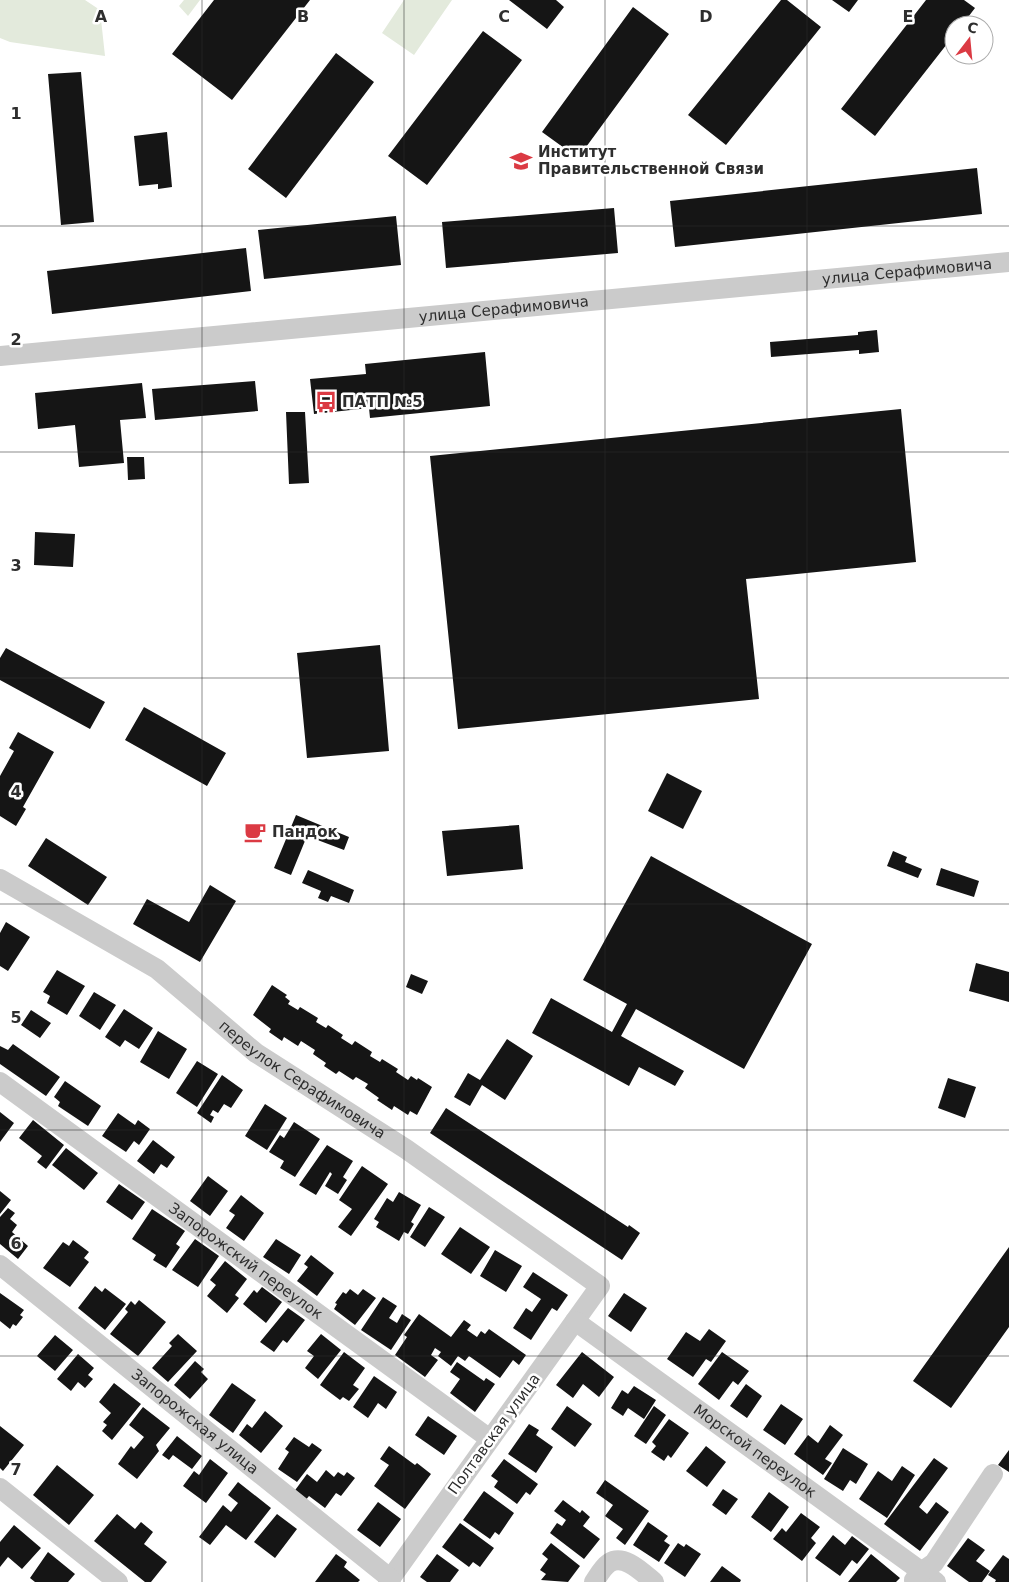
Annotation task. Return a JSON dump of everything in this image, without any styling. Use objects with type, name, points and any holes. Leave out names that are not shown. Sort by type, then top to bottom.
[{"type":"street","name":"улица Серафимовича","points":[[0,356],[1009,262]]},
{"type":"street","name":"переулок Серафимовича","points":[[0,879],[157,969],[256,1053],[406,1149],[600,1286]]},
{"type":"street","name":"Запорожский переулок","points":[[0,1082],[490,1439]]},
{"type":"street","name":"Запорожская улица","points":[[0,1265],[390,1580]]},
{"type":"street","name":"Полтавская улица","points":[[390,1580],[600,1286]]},
{"type":"street","name":"Морской переулок","points":[[575,1321],[923,1579]]},
{"type":"street","points":[[923,1579],[993,1474]]},
{"type":"street","points":[[0,1488],[118,1582]]},
{"type":"street","points":[[594,1582],[608,1563],[617,1560],[626,1562],[654,1582]]},
{"type":"shaded area","points":[[0,0],[85,0],[100,10],[105,56],[10,42],[0,38]]},
{"type":"shaded area","points":[[184,0],[200,0],[188,16],[179,6]]},
{"type":"shaded area","points":[[404,0],[452,0],[414,55],[382,33]]},
{"type":"building","points":[[214,0],[310,0],[232,100],[172,54]]},
{"type":"building","points":[[509,0],[556,0],[564,7],[547,29]]},
{"type":"building","points":[[781,0],[787,0],[821,27],[726,145],[688,115]]},
{"type":"building","points":[[832,0],[858,0],[849,12]]},
{"type":"building","points":[[926,0],[964,0],[975,8],[970,15],[944,15],[944,48],[875,136],[841,109]]},
{"type":"building","points":[[633,7],[669,34],[578,158],[542,132]]},
{"type":"building","points":[[483,31],[522,60],[427,185],[388,156]]},
{"type":"building","points":[[336,53],[374,82],[286,198],[248,169]]},
{"type":"building","points":[[81,72],[94,222],[61,225],[48,74]]},
{"type":"building","points":[[167,132],[172,187],[158,189],[158,184],[139,186],[134,136]]},
{"type":"building","points":[[977,168],[982,214],[675,247],[670,201]]},
{"type":"building","points":[[614,208],[618,253],[446,268],[442,222]]},
{"type":"building","points":[[396,216],[401,265],[264,279],[258,230]]},
{"type":"building","points":[[246,248],[251,291],[52,314],[47,271]]},
{"type":"building","points":[[877,330],[879,352],[859,354],[859,350],[771,357],[770,342],[858,335],[858,332]]},
{"type":"building","points":[[485,352],[490,406],[370,418],[369,408],[314,414],[310,379],[366,374],[365,364]]},
{"type":"building","points":[[255,381],[258,411],[155,420],[152,389]]},
{"type":"building","points":[[142,383],[146,418],[120,420],[124,463],[79,467],[75,425],[38,429],[35,393]]},
{"type":"building","points":[[901,409],[916,562],[746,579],[759,699],[458,729],[430,456]]},
{"type":"building","points":[[286,412],[305,412],[309,483],[289,484]]},
{"type":"building","points":[[127,457],[144,457],[145,479],[128,480]]},
{"type":"building","points":[[35,532],[75,534],[73,567],[34,565]]},
{"type":"building","points":[[380,645],[389,751],[307,758],[297,653]]},
{"type":"building","points":[[6,648],[105,702],[90,729],[0,680],[0,658]]},
{"type":"building","points":[[144,707],[226,753],[207,786],[125,740]]},
{"type":"building","points":[[18,732],[54,752],[23,807],[26,809],[16,826],[0,816],[0,776],[14,751],[9,748]]},
{"type":"building","points":[[667,773],[702,791],[683,829],[648,811]]},
{"type":"building","points":[[296,815],[349,837],[344,850],[307,836],[291,875],[274,868]]},
{"type":"building","points":[[519,825],[523,869],[447,876],[442,831]]},
{"type":"building","points":[[46,838],[107,877],[88,905],[28,866]]},
{"type":"building","points":[[893,851],[907,857],[905,862],[922,869],[918,878],[887,866]]},
{"type":"building","points":[[651,856],[812,944],[744,1069],[636,1009],[621,1036],[684,1071],[675,1086],[639,1067],[629,1086],[532,1033],[551,998],[612,1032],[627,1004],[583,980]]},
{"type":"building","points":[[941,868],[979,881],[974,897],[936,885]]},
{"type":"building","points":[[308,870],[354,890],[349,903],[331,896],[328,902],[318,898],[321,891],[302,883]]},
{"type":"building","points":[[210,885],[236,901],[200,962],[133,924],[147,899],[189,922]]},
{"type":"building","points":[[6,922],[30,937],[8,971],[0,966],[0,933]]},
{"type":"building","points":[[976,963],[1009,972],[1009,1002],[969,991]]},
{"type":"building","points":[[57,970],[85,986],[67,1015],[47,1003],[50,996],[43,992]]},
{"type":"building","points":[[411,974],[428,981],[422,994],[406,987]]},
{"type":"building","points":[[272,985],[287,995],[285,997],[290,1001],[288,1004],[298,1010],[300,1007],[318,1018],[316,1022],[326,1028],[328,1025],[343,1035],[341,1038],[352,1045],[355,1041],[372,1052],[370,1056],[380,1062],[382,1059],[398,1069],[396,1072],[408,1080],[411,1076],[417,1080],[418,1078],[432,1087],[417,1115],[410,1111],[408,1115],[394,1106],[392,1110],[377,1100],[379,1098],[365,1088],[368,1084],[356,1077],[353,1080],[339,1071],[336,1074],[324,1066],[326,1063],[313,1054],[315,1050],[301,1041],[298,1046],[284,1037],[282,1041],[269,1032],[271,1029],[253,1015]]},
{"type":"building","points":[[94,992],[116,1005],[100,1030],[79,1016]]},
{"type":"building","points":[[124,1009],[153,1028],[139,1049],[125,1040],[120,1047],[105,1037]]},
{"type":"building","points":[[31,1010],[51,1023],[40,1038],[21,1025]]},
{"type":"building","points":[[158,1031],[187,1049],[169,1079],[140,1062]]},
{"type":"building","points":[[507,1039],[533,1056],[505,1100],[482,1085],[470,1106],[454,1097],[468,1073],[480,1080]]},
{"type":"building","points":[[13,1044],[60,1077],[46,1096],[0,1064],[0,1046],[8,1050]]},
{"type":"building","points":[[197,1061],[218,1074],[197,1107],[176,1093]]},
{"type":"building","points":[[222,1075],[243,1090],[231,1108],[224,1104],[218,1113],[213,1110],[210,1115],[214,1117],[211,1123],[197,1113]]},
{"type":"building","points":[[948,1078],[976,1087],[965,1118],[938,1108]]},
{"type":"building","points":[[65,1081],[101,1106],[88,1126],[58,1106],[60,1102],[54,1097]]},
{"type":"building","points":[[265,1104],[287,1118],[267,1150],[245,1136]]},
{"type":"building","points":[[446,1108],[640,1233],[622,1260],[430,1133]]},
{"type":"building","points":[[0,1112],[14,1123],[0,1142]]},
{"type":"building","points":[[118,1113],[135,1125],[138,1120],[150,1129],[139,1145],[134,1141],[126,1152],[102,1136]]},
{"type":"building","points":[[33,1120],[64,1145],[46,1169],[37,1162],[42,1156],[19,1138]]},
{"type":"building","points":[[294,1122],[320,1139],[295,1177],[280,1168],[284,1161],[269,1152],[280,1135],[284,1138]]},
{"type":"building","points":[[153,1140],[175,1157],[167,1168],[161,1164],[154,1174],[137,1161]]},
{"type":"building","points":[[327,1145],[353,1161],[343,1177],[347,1180],[338,1194],[325,1186],[332,1174],[330,1172],[316,1195],[299,1185]]},
{"type":"building","points":[[66,1148],[98,1173],[84,1190],[52,1165]]},
{"type":"building","points":[[362,1166],[388,1184],[351,1236],[338,1227],[352,1209],[339,1200]]},
{"type":"building","points":[[208,1176],[228,1191],[210,1216],[190,1201]]},
{"type":"building","points":[[119,1184],[145,1202],[132,1220],[106,1202]]},
{"type":"building","points":[[0,1191],[11,1200],[0,1214]]},
{"type":"building","points":[[399,1192],[421,1205],[411,1222],[414,1224],[408,1234],[404,1232],[399,1241],[376,1227],[379,1222],[374,1219],[387,1198],[393,1202]]},
{"type":"building","points":[[241,1195],[264,1213],[244,1241],[226,1228],[235,1215],[229,1211]]},
{"type":"building","points":[[429,1207],[445,1217],[425,1247],[410,1237]]},
{"type":"building","points":[[8,1208],[15,1213],[10,1219],[17,1225],[12,1232],[28,1246],[18,1259],[0,1244],[0,1217]]},
{"type":"building","points":[[152,1209],[185,1231],[176,1244],[180,1247],[166,1268],[153,1260],[156,1255],[132,1239]]},
{"type":"building","points":[[460,1227],[490,1247],[471,1274],[441,1254]]},
{"type":"building","points":[[195,1239],[219,1256],[198,1287],[172,1270]]},
{"type":"building","points":[[276,1239],[301,1255],[289,1274],[263,1257]]},
{"type":"building","points":[[73,1240],[89,1252],[84,1258],[89,1262],[70,1287],[43,1268],[63,1242],[69,1246]]},
{"type":"building","points":[[1009,1247],[1009,1327],[951,1408],[913,1381]]},
{"type":"building","points":[[495,1250],[522,1266],[506,1292],[480,1276]]},
{"type":"building","points":[[311,1255],[334,1273],[317,1296],[297,1281],[308,1267],[304,1264]]},
{"type":"building","points":[[225,1261],[247,1279],[235,1295],[239,1298],[227,1313],[207,1296],[216,1285],[210,1280]]},
{"type":"building","points":[[533,1272],[568,1295],[557,1311],[552,1308],[531,1340],[513,1328],[526,1308],[532,1312],[541,1299],[523,1287]]},
{"type":"building","points":[[95,1286],[102,1292],[105,1288],[126,1304],[105,1330],[78,1308]]},
{"type":"building","points":[[262,1287],[282,1302],[266,1323],[243,1304],[254,1290],[257,1293]]},
{"type":"building","points":[[350,1289],[358,1295],[363,1289],[376,1298],[355,1325],[334,1309],[337,1304],[335,1303],[343,1292],[346,1294]]},
{"type":"building","points":[[0,1293],[24,1310],[20,1315],[23,1317],[16,1326],[13,1324],[10,1329],[0,1321]]},
{"type":"building","points":[[624,1293],[647,1308],[631,1332],[608,1316]]},
{"type":"building","points":[[383,1297],[397,1306],[389,1318],[397,1323],[402,1314],[411,1320],[391,1350],[361,1330]]},
{"type":"building","points":[[139,1300],[166,1322],[138,1356],[110,1334],[128,1312],[125,1309],[131,1301],[135,1305]]},
{"type":"building","points":[[288,1308],[305,1320],[287,1343],[283,1340],[274,1352],[260,1342]]},
{"type":"building","points":[[419,1314],[451,1337],[464,1320],[471,1325],[467,1330],[477,1337],[481,1331],[485,1334],[489,1329],[526,1355],[519,1365],[513,1360],[500,1378],[469,1356],[465,1361],[458,1356],[451,1366],[438,1356],[441,1352],[435,1348],[431,1355],[438,1360],[425,1377],[395,1355],[407,1337],[404,1335]]},
{"type":"building","points":[[709,1329],[726,1341],[711,1362],[706,1359],[693,1377],[667,1359],[686,1332],[700,1341]]},
{"type":"building","points":[[178,1334],[197,1351],[168,1382],[152,1368],[172,1346],[169,1343]]},
{"type":"building","points":[[321,1334],[341,1350],[318,1379],[305,1368],[314,1356],[307,1351]]},
{"type":"building","points":[[55,1335],[73,1350],[55,1371],[37,1356]]},
{"type":"building","points":[[344,1352],[365,1368],[353,1385],[359,1389],[349,1401],[343,1397],[340,1400],[320,1385]]},
{"type":"building","points":[[582,1352],[614,1377],[599,1397],[583,1384],[573,1398],[556,1385]]},
{"type":"building","points":[[722,1352],[749,1371],[738,1385],[733,1381],[719,1400],[698,1384]]},
{"type":"building","points":[[78,1354],[94,1368],[88,1375],[93,1379],[85,1388],[78,1382],[71,1391],[57,1379]]},
{"type":"building","points":[[195,1361],[204,1369],[201,1372],[208,1379],[190,1399],[174,1385]]},
{"type":"building","points":[[457,1362],[484,1381],[486,1378],[495,1384],[475,1412],[450,1393],[460,1379],[450,1372]]},
{"type":"building","points":[[374,1376],[397,1392],[386,1409],[378,1403],[368,1418],[353,1407]]},
{"type":"building","points":[[114,1383],[141,1404],[112,1440],[102,1431],[107,1425],[103,1422],[111,1413],[99,1402]]},
{"type":"building","points":[[232,1383],[256,1400],[233,1433],[209,1415]]},
{"type":"building","points":[[746,1384],[762,1396],[747,1418],[730,1406]]},
{"type":"building","points":[[634,1386],[656,1400],[644,1419],[628,1408],[623,1416],[611,1408],[622,1390],[628,1394]]},
{"type":"building","points":[[781,1404],[803,1419],[785,1445],[763,1430]]},
{"type":"building","points":[[567,1406],[592,1424],[575,1447],[551,1429]]},
{"type":"building","points":[[654,1406],[666,1415],[646,1444],[634,1436]]},
{"type":"building","points":[[143,1407],[170,1428],[156,1445],[159,1451],[137,1479],[118,1464],[131,1446],[134,1449],[144,1437],[129,1425]]},
{"type":"building","points":[[265,1411],[283,1426],[261,1453],[239,1435],[247,1424],[252,1428]]},
{"type":"building","points":[[428,1416],[457,1436],[444,1455],[415,1435]]},
{"type":"building","points":[[669,1419],[689,1433],[671,1458],[668,1455],[664,1461],[651,1452],[656,1446],[652,1442]]},
{"type":"building","points":[[529,1424],[539,1430],[536,1435],[553,1447],[536,1473],[508,1454]]},
{"type":"building","points":[[830,1425],[843,1435],[825,1459],[832,1463],[823,1475],[794,1454],[808,1435],[818,1443]]},
{"type":"building","points":[[0,1426],[24,1445],[3,1471],[0,1468]]},
{"type":"building","points":[[177,1436],[202,1456],[192,1469],[173,1455],[169,1460],[162,1455]]},
{"type":"building","points":[[294,1437],[309,1447],[312,1443],[322,1450],[297,1482],[278,1469],[289,1452],[285,1449]]},
{"type":"building","points":[[389,1446],[431,1474],[405,1509],[374,1486],[389,1465],[380,1459]]},
{"type":"building","points":[[706,1446],[726,1462],[707,1487],[686,1471]]},
{"type":"building","points":[[843,1448],[868,1464],[856,1484],[850,1480],[843,1491],[824,1479]]},
{"type":"building","points":[[1009,1450],[1009,1472],[998,1465]]},
{"type":"building","points":[[934,1458],[948,1468],[919,1507],[927,1514],[936,1502],[949,1512],[920,1551],[884,1524]]},
{"type":"building","points":[[210,1459],[228,1473],[206,1503],[183,1486],[194,1471],[199,1475]]},
{"type":"building","points":[[504,1459],[538,1484],[530,1495],[526,1492],[517,1504],[494,1487],[498,1481],[491,1476]]},
{"type":"building","points":[[57,1465],[94,1495],[69,1525],[33,1495]]},
{"type":"building","points":[[902,1466],[915,1475],[887,1518],[859,1499],[878,1471],[892,1481]]},
{"type":"building","points":[[326,1470],[334,1477],[338,1472],[344,1476],[347,1472],[355,1478],[341,1496],[336,1493],[325,1508],[309,1496],[305,1501],[293,1493],[307,1474],[317,1482]]},
{"type":"building","points":[[605,1480],[649,1511],[625,1545],[616,1538],[623,1529],[605,1516],[613,1505],[596,1493]]},
{"type":"building","points":[[238,1482],[271,1508],[246,1540],[226,1525],[210,1545],[199,1537],[223,1505],[231,1512],[238,1503],[228,1495]]},
{"type":"building","points":[[723,1489],[738,1499],[726,1515],[712,1505]]},
{"type":"building","points":[[484,1491],[514,1513],[499,1535],[495,1532],[490,1539],[463,1520]]},
{"type":"building","points":[[769,1492],[789,1507],[771,1532],[751,1517]]},
{"type":"building","points":[[563,1500],[580,1513],[582,1510],[590,1517],[583,1526],[600,1539],[584,1559],[550,1533],[557,1523],[562,1526],[566,1520],[554,1511]]},
{"type":"building","points":[[378,1502],[401,1519],[380,1547],[357,1530]]},
{"type":"building","points":[[801,1513],[820,1527],[811,1538],[816,1543],[802,1561],[773,1539],[782,1528],[786,1532]]},
{"type":"building","points":[[117,1514],[135,1529],[141,1522],[153,1532],[144,1544],[167,1562],[151,1582],[145,1582],[94,1541]]},
{"type":"building","points":[[277,1514],[297,1529],[275,1558],[254,1542]]},
{"type":"building","points":[[648,1522],[668,1536],[664,1541],[670,1545],[659,1562],[633,1545]]},
{"type":"building","points":[[460,1523],[494,1548],[480,1567],[473,1562],[469,1567],[442,1547]]},
{"type":"building","points":[[14,1525],[41,1548],[22,1569],[8,1557],[0,1567],[0,1542]]},
{"type":"building","points":[[833,1535],[845,1545],[852,1536],[869,1549],[857,1564],[852,1560],[840,1576],[815,1558]]},
{"type":"building","points":[[968,1538],[985,1550],[976,1561],[990,1571],[982,1582],[969,1582],[947,1566]]},
{"type":"building","points":[[551,1543],[580,1566],[568,1582],[541,1580],[546,1574],[540,1570],[548,1559],[542,1554]]},
{"type":"building","points":[[678,1543],[684,1547],[686,1544],[701,1554],[685,1577],[664,1563]]},
{"type":"building","points":[[48,1552],[75,1574],[68,1582],[35,1582],[30,1578]]},
{"type":"building","points":[[336,1554],[347,1562],[344,1567],[360,1580],[358,1582],[315,1582]]},
{"type":"building","points":[[437,1554],[459,1570],[450,1582],[427,1582],[420,1577]]},
{"type":"building","points":[[871,1554],[900,1578],[896,1582],[848,1582]]},
{"type":"building","points":[[1003,1555],[1009,1559],[1009,1582],[995,1582],[996,1580],[988,1575]]},
{"type":"building","points":[[722,1566],[741,1580],[740,1582],[710,1582]]},
{"type":"place","name":"Институт Правительственной Связи","points":[[521,161]]},
{"type":"place","name":"ПАТП №5","points":[[326,402]]},
{"type":"place","name":"Пандок","points":[[255,832]]}]
